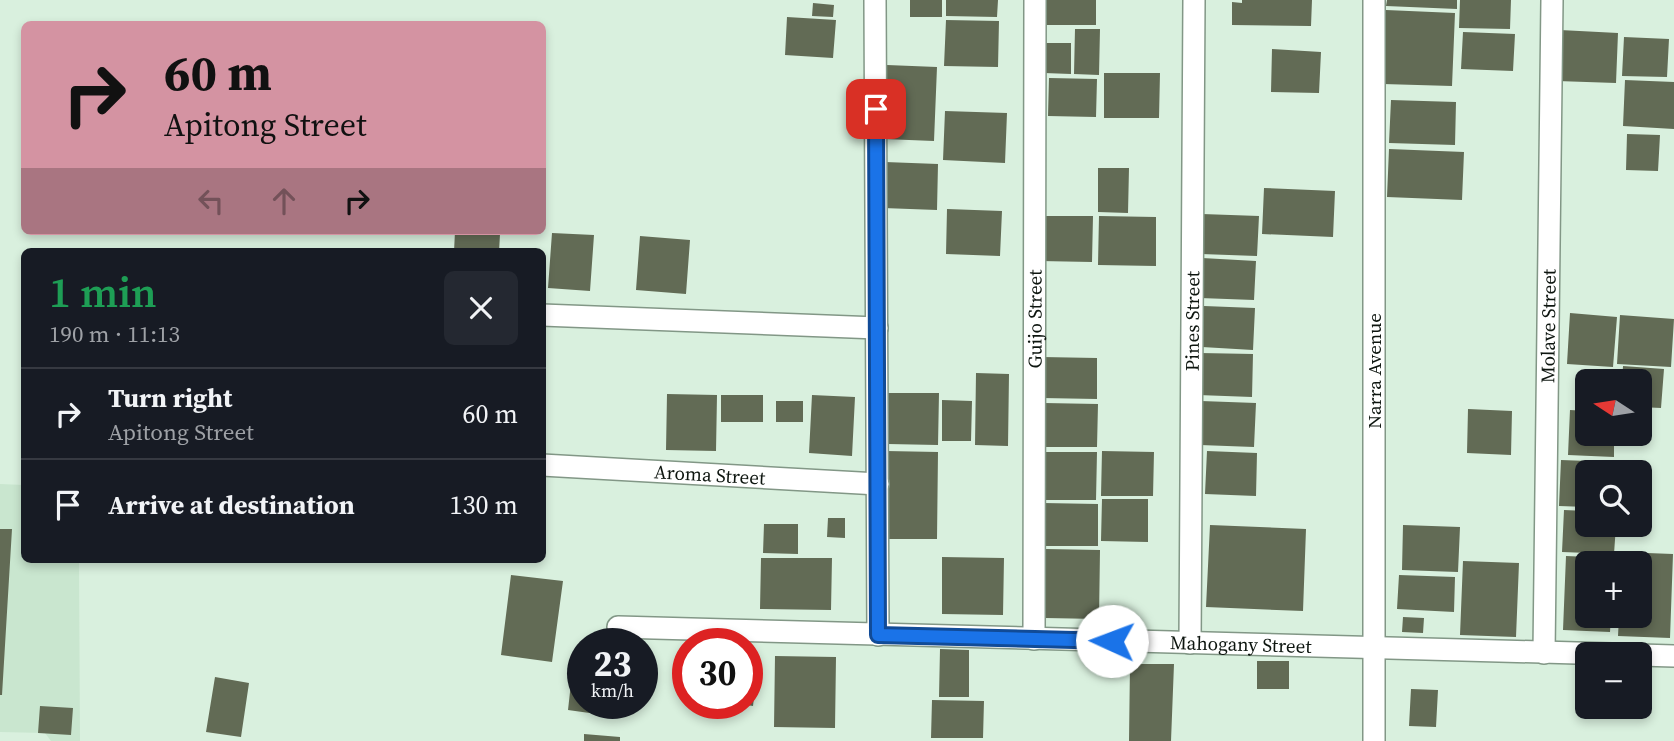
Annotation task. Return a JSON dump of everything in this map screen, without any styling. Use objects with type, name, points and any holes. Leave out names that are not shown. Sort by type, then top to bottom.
[{"type":"street","points":[[875,0],[878,635]]},
{"type":"street","name":"Guijo Street","points":[[1034,639],[1035,0]]},
{"type":"street","name":"Pines Street","points":[[1190,643],[1194,0]]},
{"type":"street","name":"Narra Avenue","points":[[1374,0],[1374,741]]},
{"type":"street","name":"Molave Street","points":[[1544,653],[1552,0]]},
{"type":"street","points":[[546,315],[877,328]]},
{"type":"street","name":"Aroma Street","points":[[546,465],[878,484]]},
{"type":"street","name":"Mahogany Street","points":[[658,629],[1575,653]]},
{"type":"street","points":[[1652,655],[1674,656]]},
{"type":"shaded area","points":[[0,484],[21,485],[21,563],[79,563],[80,741],[51,741],[45,733],[0,732]]},
{"type":"building","points":[[910,0],[942,0],[942,17],[910,17]]},
{"type":"building","points":[[946,0],[998,0],[997,17],[946,16]]},
{"type":"building","points":[[1044,0],[1096,0],[1096,25],[1044,25]]},
{"type":"building","points":[[1242,0],[1312,0],[1311,26],[1232,25],[1232,2],[1242,3]]},
{"type":"building","points":[[1387,0],[1457,0],[1457,9],[1386,6]]},
{"type":"building","points":[[1460,0],[1511,0],[1510,29],[1459,28]]},
{"type":"building","points":[[813,3],[834,5],[833,17],[812,16]]},
{"type":"building","points":[[1386,10],[1455,13],[1452,86],[1383,84]]},
{"type":"building","points":[[787,17],[836,20],[833,58],[785,55]]},
{"type":"building","points":[[946,20],[999,21],[998,67],[944,66]]},
{"type":"building","points":[[1075,29],[1100,29],[1099,75],[1074,74]]},
{"type":"building","points":[[1560,30],[1618,33],[1616,83],[1557,81]]},
{"type":"building","points":[[1463,32],[1515,34],[1513,71],[1461,69]]},
{"type":"building","points":[[1624,37],[1669,39],[1667,77],[1622,76]]},
{"type":"building","points":[[1044,43],[1071,43],[1071,74],[1044,73]]},
{"type":"building","points":[[1272,49],[1321,52],[1319,93],[1271,92]]},
{"type":"building","points":[[887,65],[937,67],[934,141],[884,139]]},
{"type":"building","points":[[1104,73],[1160,73],[1159,118],[1104,118]]},
{"type":"building","points":[[1049,78],[1097,79],[1096,117],[1048,116]]},
{"type":"building","points":[[1625,80],[1674,82],[1674,129],[1623,126]]},
{"type":"building","points":[[1391,100],[1456,102],[1455,145],[1389,143]]},
{"type":"building","points":[[945,111],[1007,113],[1005,163],[943,160]]},
{"type":"building","points":[[1627,134],[1660,135],[1658,171],[1626,170]]},
{"type":"building","points":[[1389,149],[1464,152],[1462,200],[1387,197]]},
{"type":"building","points":[[885,162],[938,164],[937,210],[883,208]]},
{"type":"building","points":[[1098,168],[1129,168],[1128,213],[1098,212]]},
{"type":"building","points":[[1264,188],[1335,191],[1333,237],[1262,234]]},
{"type":"building","points":[[947,209],[1002,211],[1000,256],[946,254]]},
{"type":"building","points":[[1202,214],[1259,216],[1257,256],[1201,254]]},
{"type":"building","points":[[1041,216],[1093,216],[1092,262],[1040,261]]},
{"type":"building","points":[[1099,216],[1156,217],[1156,266],[1098,265]]},
{"type":"building","points":[[552,233],[594,235],[590,291],[548,288]]},
{"type":"building","points":[[455,235],[500,235],[499,248],[454,248]]},
{"type":"building","points":[[640,236],[690,240],[686,294],[636,290]]},
{"type":"building","points":[[1202,258],[1256,261],[1254,300],[1200,298]]},
{"type":"building","points":[[1204,306],[1255,308],[1253,350],[1202,347]]},
{"type":"building","points":[[1570,313],[1617,317],[1613,367],[1567,364]]},
{"type":"building","points":[[1620,315],[1674,319],[1671,367],[1617,364]]},
{"type":"building","points":[[1200,353],[1253,354],[1252,397],[1198,395]]},
{"type":"building","points":[[1042,357],[1097,358],[1097,399],[1042,398]]},
{"type":"building","points":[[1623,366],[1664,369],[1661,408],[1652,408],[1652,369],[1623,369]]},
{"type":"building","points":[[976,373],[1009,374],[1008,446],[975,445]]},
{"type":"building","points":[[888,393],[939,393],[938,445],[888,444]]},
{"type":"building","points":[[667,394],[717,395],[716,451],[666,450]]},
{"type":"building","points":[[721,395],[763,395],[763,422],[721,422]]},
{"type":"building","points":[[812,395],[855,397],[852,456],[809,453]]},
{"type":"building","points":[[942,400],[972,401],[971,441],[942,441]]},
{"type":"building","points":[[776,401],[803,401],[803,422],[776,422]]},
{"type":"building","points":[[1201,401],[1256,403],[1254,447],[1200,445]]},
{"type":"building","points":[[1044,403],[1098,404],[1097,447],[1043,447]]},
{"type":"building","points":[[1468,409],[1512,411],[1511,455],[1467,453]]},
{"type":"building","points":[[1570,410],[1575,410],[1575,446],[1614,446],[1614,457],[1568,455]]},
{"type":"building","points":[[886,451],[938,452],[937,539],[885,539]]},
{"type":"building","points":[[1102,451],[1154,452],[1153,496],[1101,496]]},
{"type":"building","points":[[1207,451],[1257,453],[1256,496],[1205,494]]},
{"type":"building","points":[[1046,452],[1097,452],[1096,500],[1045,500]]},
{"type":"building","points":[[1561,460],[1575,461],[1575,507],[1559,506]]},
{"type":"building","points":[[1102,499],[1148,499],[1148,542],[1101,541]]},
{"type":"building","points":[[1043,503],[1098,504],[1098,546],[1043,546]]},
{"type":"building","points":[[1564,510],[1575,510],[1575,537],[1615,537],[1614,551],[1562,552]]},
{"type":"building","points":[[828,518],[845,518],[845,538],[827,537]]},
{"type":"building","points":[[764,524],[798,524],[798,554],[763,553]]},
{"type":"building","points":[[1210,525],[1306,529],[1303,611],[1206,607]]},
{"type":"building","points":[[1403,525],[1460,527],[1458,572],[1402,570]]},
{"type":"building","points":[[0,529],[12,529],[2,695],[0,695]]},
{"type":"building","points":[[1046,549],[1100,550],[1099,619],[1045,618]]},
{"type":"building","points":[[1652,553],[1673,554],[1670,638],[1618,636],[1618,628],[1652,628]]},
{"type":"building","points":[[1566,556],[1575,556],[1575,628],[1610,628],[1610,632],[1563,630]]},
{"type":"building","points":[[942,557],[1004,558],[1003,615],[942,614]]},
{"type":"building","points":[[761,558],[832,558],[831,610],[760,609]]},
{"type":"building","points":[[1463,561],[1519,563],[1516,637],[1460,635]]},
{"type":"building","points":[[511,575],[563,581],[552,662],[501,655]]},
{"type":"building","points":[[1399,575],[1455,577],[1454,612],[1397,609]]},
{"type":"building","points":[[1403,617],[1424,618],[1423,633],[1402,632]]},
{"type":"building","points":[[940,649],[969,650],[969,697],[939,697]]},
{"type":"building","points":[[775,656],[836,657],[835,728],[774,727]]},
{"type":"building","points":[[1257,661],[1289,661],[1289,689],[1257,689]]},
{"type":"building","points":[[1130,664],[1174,664],[1171,741],[1129,741]]},
{"type":"building","points":[[215,677],[249,683],[241,737],[206,732]]},
{"type":"building","points":[[1411,689],[1438,690],[1436,727],[1409,726]]},
{"type":"building","points":[[932,700],[984,701],[983,738],[931,738]]},
{"type":"building","points":[[40,706],[73,708],[71,735],[38,733]]},
{"type":"building","points":[[584,734],[620,737],[620,741],[584,741]]},
{"type":"route","points":[[876,109],[878,635],[1112,641]]}]
